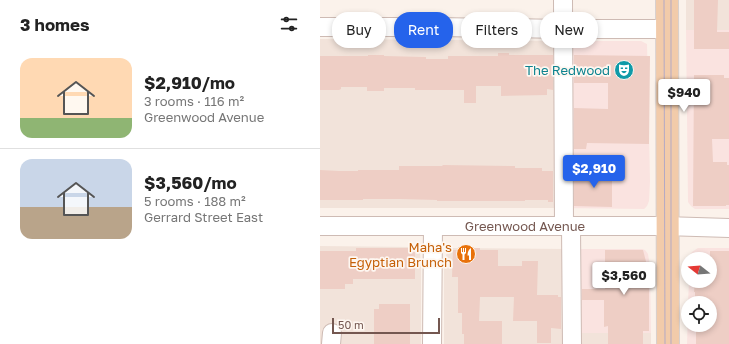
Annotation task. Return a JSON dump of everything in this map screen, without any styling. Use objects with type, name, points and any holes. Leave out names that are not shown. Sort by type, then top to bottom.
[{"type":"main road","points":[[667,0],[668,344]]},
{"type":"street","points":[[563,0],[563,12]]},
{"type":"street","points":[[320,27],[540,29]]},
{"type":"street","points":[[598,29],[667,29]]},
{"type":"street","points":[[563,48],[567,226],[572,344]]},
{"type":"street","name":"Greenwood Avenue","points":[[320,226],[668,226],[729,228]]},
{"type":"street","points":[[432,344],[433,227]]},
{"type":"shaded area","points":[[686,0],[729,0],[729,30],[686,30]]},
{"type":"shaded area","points":[[686,30],[729,30],[729,209],[695,209],[688,202]]},
{"type":"shaded area","points":[[320,39],[332,39],[332,48],[386,48],[386,40],[394,40],[394,48],[453,48],[453,40],[461,40],[461,48],[532,48],[532,41],[540,41],[540,48],[559,48],[560,208],[320,208]]},
{"type":"shaded area","points":[[598,41],[641,41],[647,44],[650,181],[649,201],[647,206],[644,209],[560,208],[559,48],[598,48]]},
{"type":"shaded area","points":[[320,246],[411,247],[420,253],[421,344],[320,344]]},
{"type":"shaded area","points":[[450,248],[568,249],[567,333],[651,333],[651,344],[444,344],[444,264],[447,252]]},
{"type":"shaded area","points":[[698,248],[729,248],[729,344],[687,344],[687,332],[717,332],[717,296],[688,296],[689,288],[717,288],[717,252],[692,252]]},
{"type":"shaded area","points":[[568,249],[645,250],[648,254],[650,267],[651,333],[567,333]]},
{"type":"building","points":[[694,0],[718,0],[717,32],[729,32],[729,49],[694,49]]},
{"type":"building","points":[[498,53],[509,53],[509,55],[553,55],[553,90],[547,89],[547,95],[501,96],[501,86],[476,86],[476,103],[464,103],[464,90],[415,90],[415,88],[384,88],[384,91],[367,91],[367,87],[341,87],[339,90],[320,90],[320,56],[384,55],[426,57],[426,59],[448,59],[448,56],[498,56]]},
{"type":"building","points":[[574,55],[650,56],[649,144],[587,143],[586,149],[574,149],[574,108],[608,109],[608,83],[574,83]]},
{"type":"building","points":[[694,75],[724,75],[724,78],[729,78],[729,139],[712,139],[713,162],[727,162],[727,165],[729,165],[729,205],[726,206],[693,206]]},
{"type":"building","points":[[399,166],[515,166],[515,168],[542,168],[542,171],[553,171],[553,202],[548,202],[548,200],[320,200],[320,170],[399,170]]},
{"type":"building","points":[[608,167],[608,180],[612,180],[612,207],[574,206],[574,181],[582,180],[582,168]]},
{"type":"building","points":[[356,248],[415,248],[415,279],[353,279],[353,284],[345,284],[345,289],[320,289],[320,251],[356,251]]},
{"type":"building","points":[[459,248],[498,250],[498,266],[522,266],[522,261],[538,261],[537,295],[558,295],[558,297],[561,297],[561,329],[551,328],[551,343],[537,343],[537,321],[513,321],[514,297],[480,297],[479,321],[502,321],[502,344],[464,344],[464,334],[462,334],[462,313],[458,313],[458,277],[452,277],[453,250],[458,250]]},
{"type":"building","points":[[605,250],[643,250],[649,273],[649,331],[643,331],[643,344],[608,344],[608,326],[604,327],[604,300],[582,300],[582,289],[605,289]]},
{"type":"building","points":[[729,251],[729,344],[696,344],[696,332],[717,332],[717,296],[695,296],[694,292],[694,288],[717,288],[717,252],[710,252]]},
{"type":"building","points":[[379,304],[410,304],[410,344],[374,344],[374,309],[379,309]]},
{"type":"tram line","points":[[664,0],[665,344]]},
{"type":"tram line","points":[[671,0],[671,344]]},
{"type":"place","name":"The Redwood","points":[[624,70]]},
{"type":"place","name":"Maha's Egyptian Brunch","points":[[466,254]]}]
